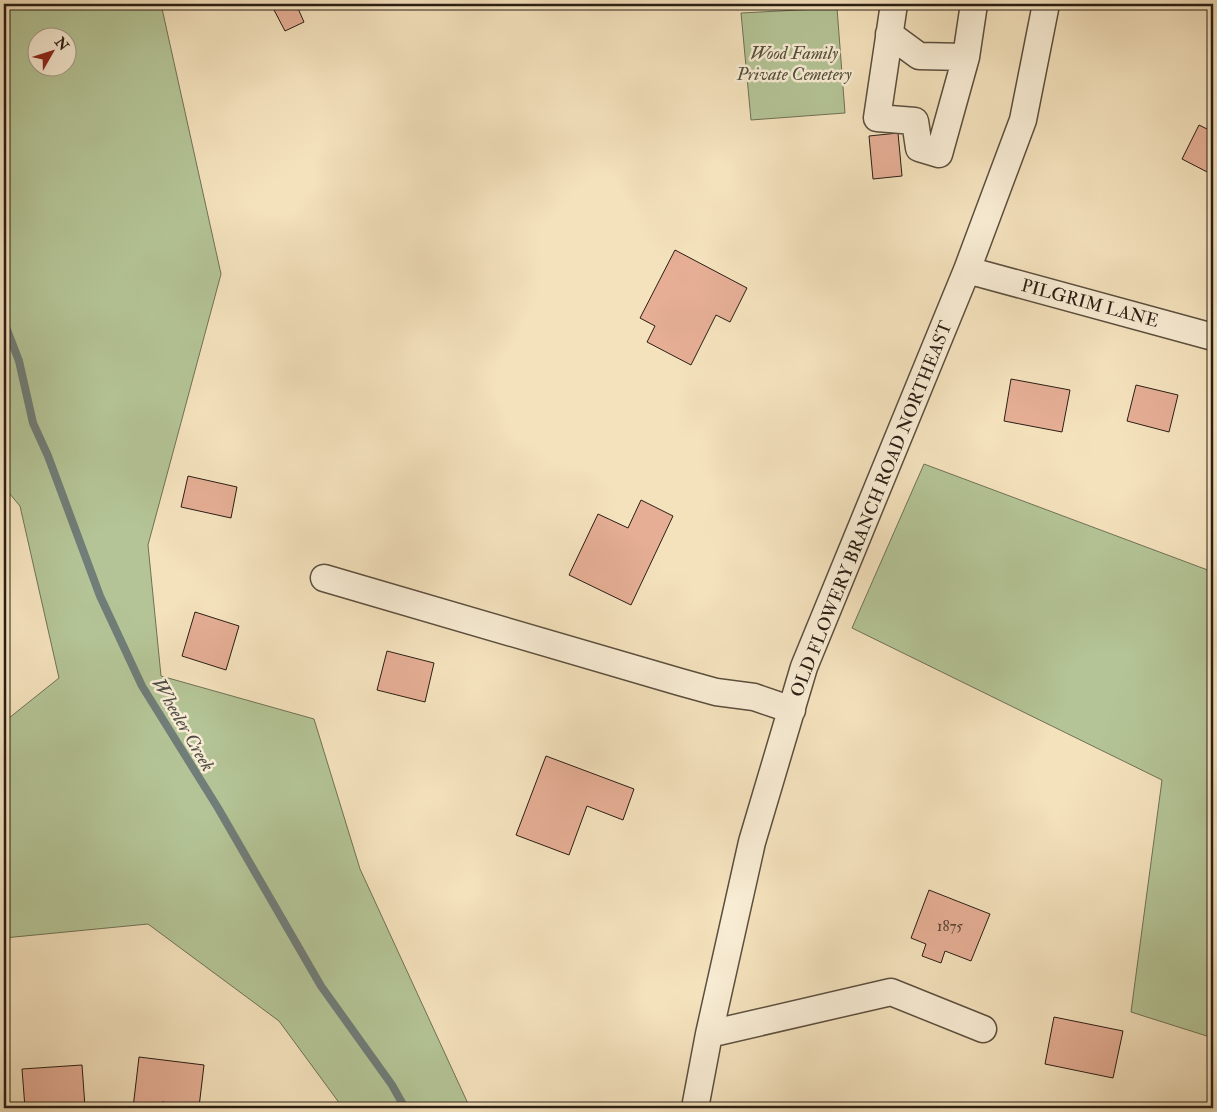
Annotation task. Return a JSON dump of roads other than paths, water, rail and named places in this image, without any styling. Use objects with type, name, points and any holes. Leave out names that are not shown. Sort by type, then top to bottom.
[{"type":"street","points":[[894,4],[877,118],[915,121],[918,148],[939,154],[966,57],[974,4]]},
{"type":"street","name":"OLD FLOWERY BRANCH ROAD NORTHEAST","points":[[695,1108],[709,1034],[752,842],[804,667],[967,270],[1023,120],[1046,4]]},
{"type":"street","points":[[889,34],[919,56],[966,57]]},
{"type":"street","name":"PILGRIM LANE","points":[[967,270],[1213,337]]},
{"type":"street","points":[[324,578],[680,682],[716,692],[754,697],[792,710]]},
{"type":"street","points":[[709,1034],[891,992],[983,1029]]},
{"type":"waterway","name":"Wheeler Creek","points":[[4,322],[19,361],[33,423],[48,456],[100,596],[142,686],[218,808],[321,986],[392,1085],[405,1108]]},
{"type":"park label","name":"Wood Family Private Cemetery","points":[[794,63]]}]
